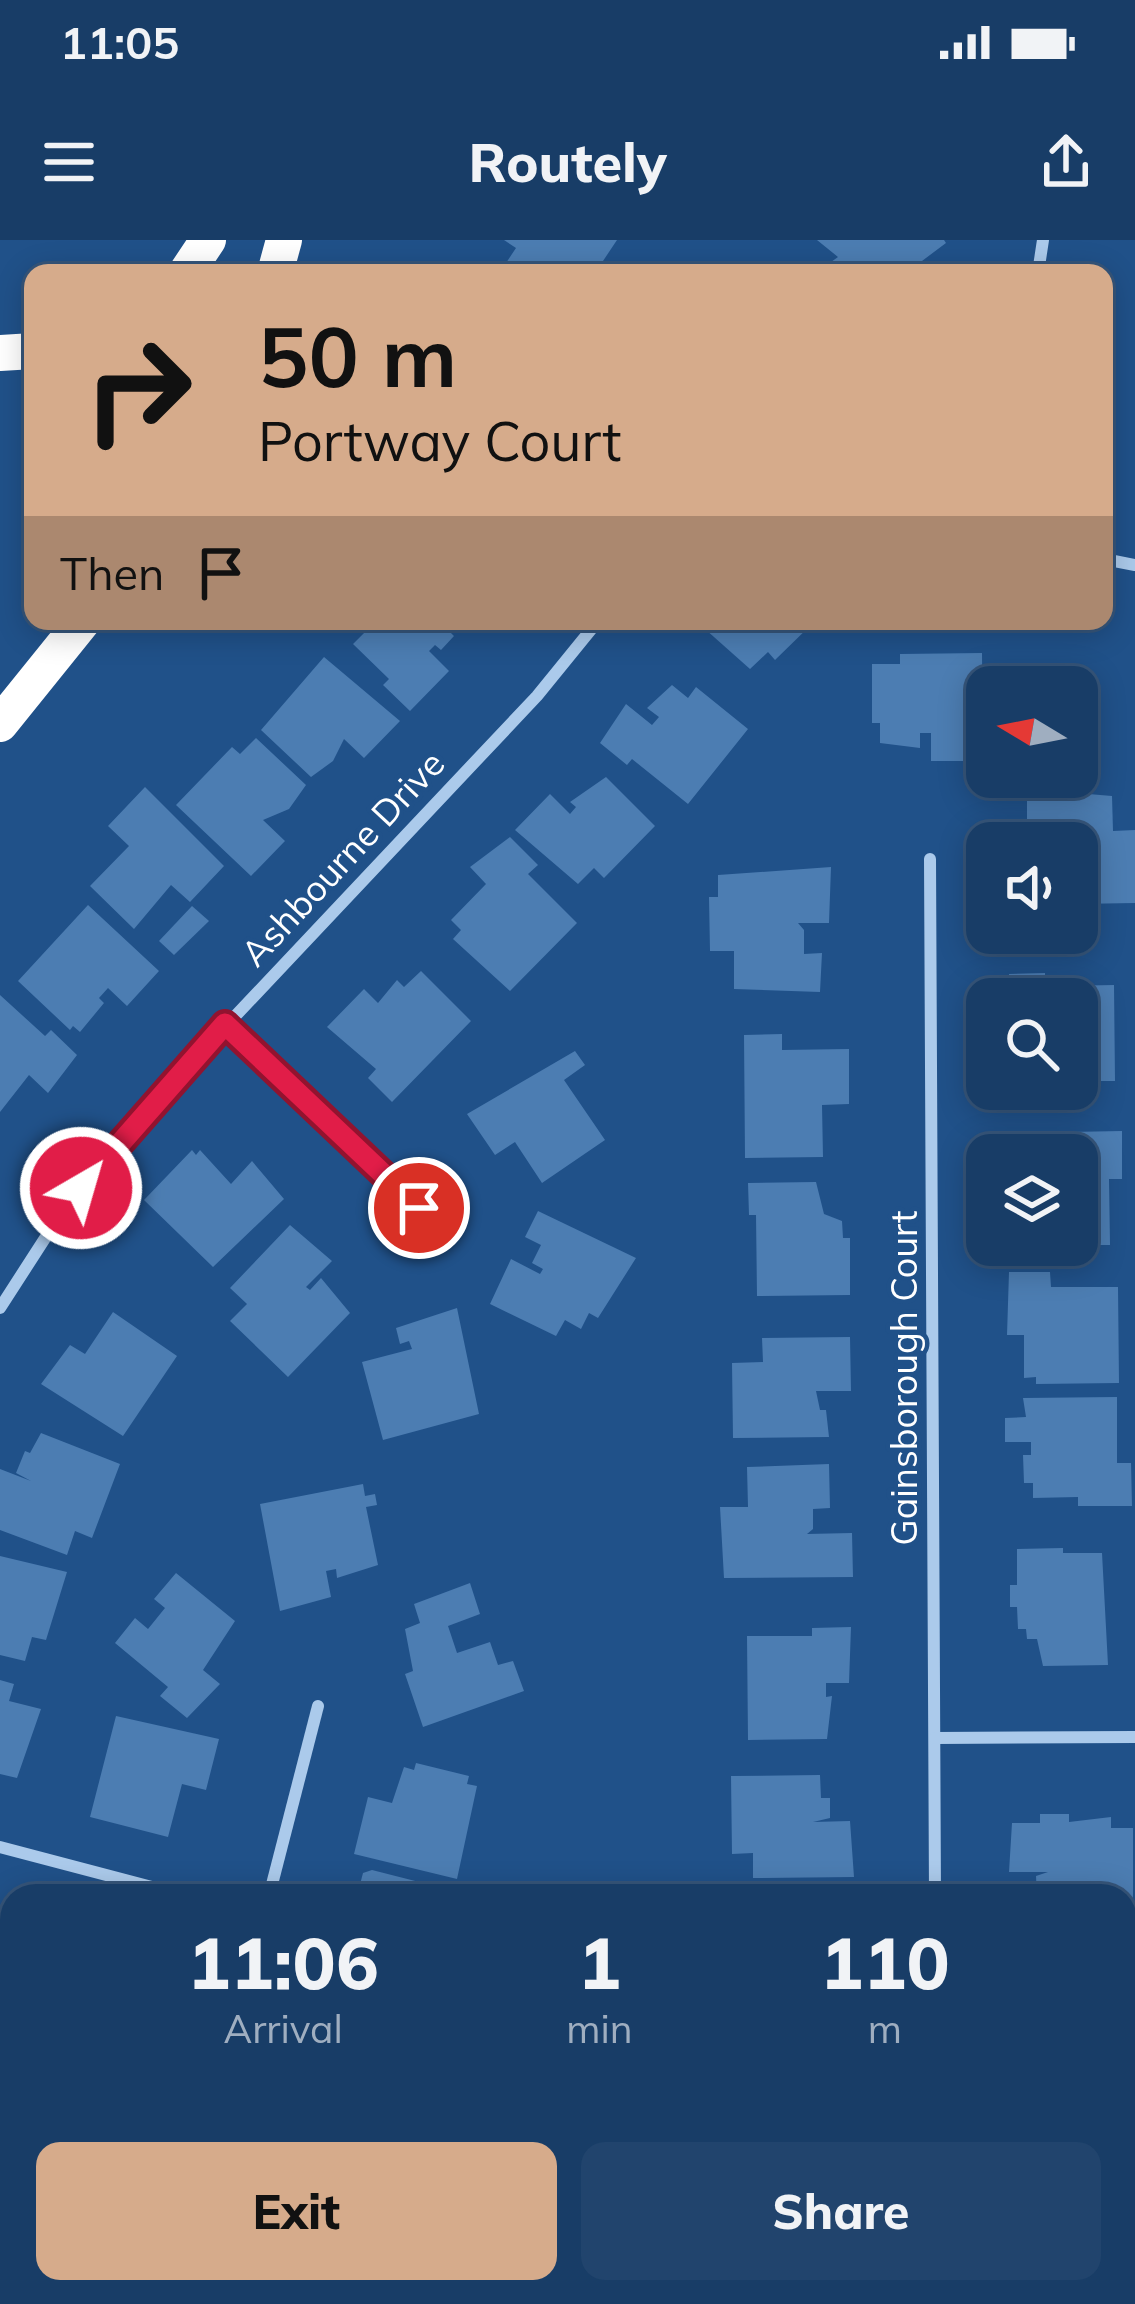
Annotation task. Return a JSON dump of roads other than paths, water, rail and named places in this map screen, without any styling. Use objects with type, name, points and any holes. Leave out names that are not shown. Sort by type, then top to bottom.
[{"type":"highway","points":[[0,724],[76,630]]},
{"type":"street","name":"Ashbourne Drive","points":[[0,1308],[85,1182],[225,1024],[537,696],[591,630]]},
{"type":"street","name":"Gainsborough Court","points":[[930,859],[935,1884]]},
{"type":"street","points":[[225,1024],[419,1208]]},
{"type":"street","points":[[272,1884],[319,1706]]},
{"type":"street","points":[[934,1738],[1135,1737]]},
{"type":"street","points":[[0,1847],[140,1884]]}]
